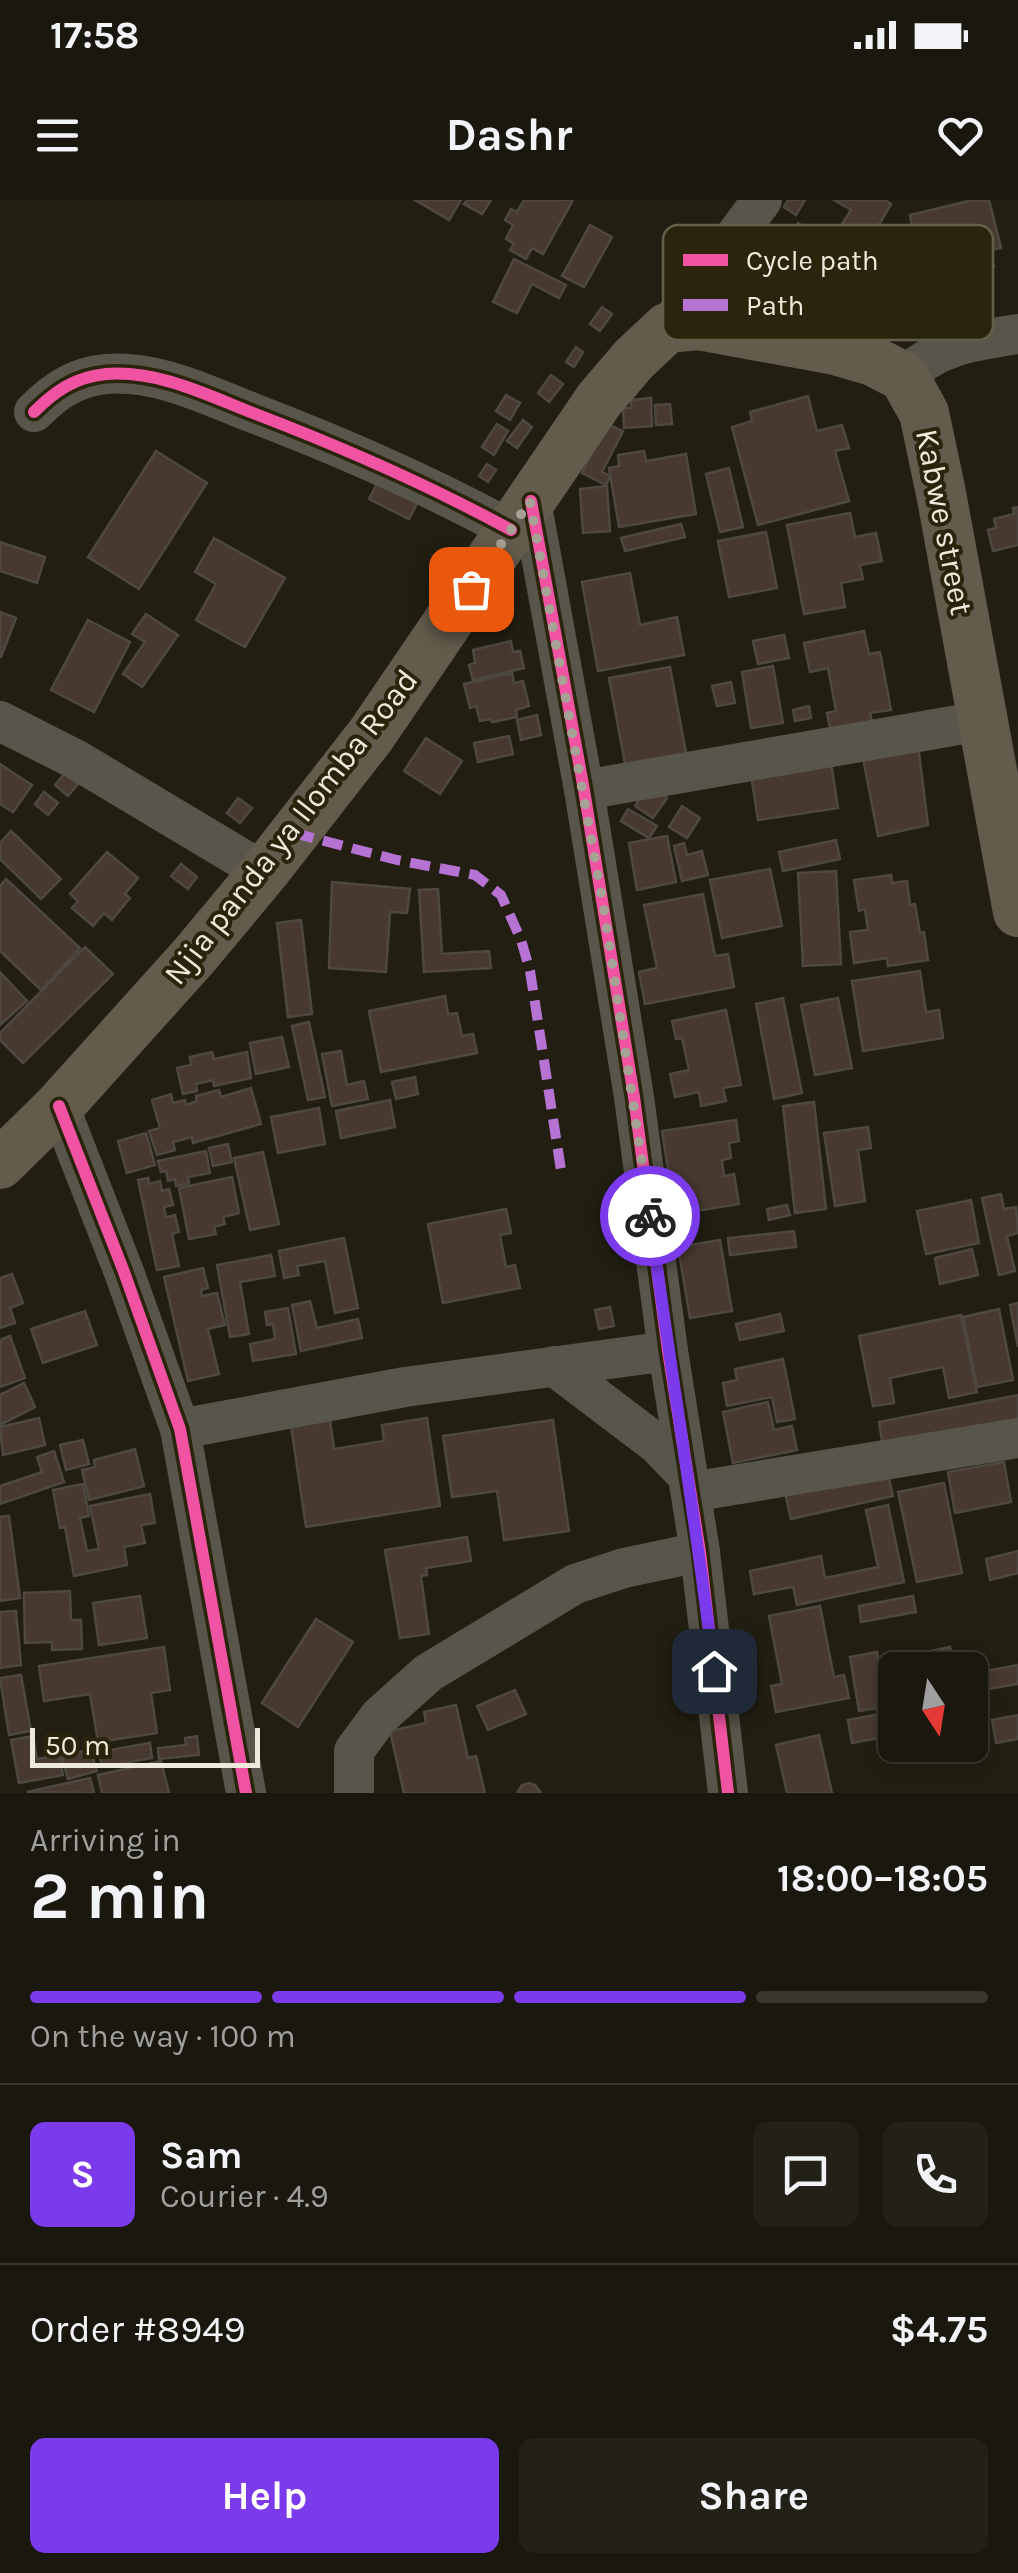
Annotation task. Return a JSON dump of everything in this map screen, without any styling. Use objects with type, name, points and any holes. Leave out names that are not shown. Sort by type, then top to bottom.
[{"type":"main road","name":"Njia panda ya Ilomba Road","points":[[0,1164],[194,956],[264,872],[371,735],[599,400],[663,332]]},
{"type":"main road","points":[[780,340],[873,361],[904,377]]},
{"type":"main road","name":"Kabwe street","points":[[904,377],[924,413],[1018,912]]},
{"type":"street","points":[[743,225],[762,200]]},
{"type":"street","points":[[993,338],[1018,334]]},
{"type":"street","points":[[904,377],[924,358],[978,340]]},
{"type":"street","points":[[34,412],[58,388],[84,378],[108,374],[180,384],[521,516],[584,790],[634,1096],[700,1552],[728,1793]]},
{"type":"street","points":[[584,790],[982,720]]},
{"type":"street","points":[[0,722],[75,760],[264,872]]},
{"type":"street","points":[[58,1106],[124,1272],[180,1429],[246,1793]]},
{"type":"street","points":[[180,1429],[386,1390],[668,1351]]},
{"type":"street","points":[[554,1366],[642,1431],[690,1484]]},
{"type":"street","points":[[690,1484],[1018,1438]]},
{"type":"street","points":[[354,1793],[354,1751],[378,1717],[428,1672],[575,1584],[624,1568],[700,1552]]},
{"type":"building","points":[[415,200],[461,200],[449,220]]},
{"type":"building","points":[[467,200],[491,200],[482,214],[464,204]]},
{"type":"building","points":[[524,200],[573,200],[543,254],[532,248],[526,259],[510,250],[514,244],[506,239],[513,225],[505,220],[511,209],[517,212]]},
{"type":"building","points":[[788,200],[805,200],[796,215],[784,207]]},
{"type":"building","points":[[834,200],[885,200],[891,204],[879,225],[842,225],[851,210]]},
{"type":"building","points":[[989,200],[1001,248],[993,249],[993,225],[912,225],[910,215]]},
{"type":"building","points":[[590,225],[612,237],[584,287],[562,276]]},
{"type":"building","points":[[514,259],[566,285],[559,298],[532,284],[517,313],[493,302]]},
{"type":"building","points":[[602,307],[612,314],[600,331],[590,324]]},
{"type":"building","points":[[576,347],[583,352],[574,367],[566,362]]},
{"type":"building","points":[[551,375],[563,384],[549,402],[538,393]]},
{"type":"building","points":[[506,395],[520,403],[510,420],[496,411]]},
{"type":"building","points":[[808,396],[817,431],[842,425],[849,448],[835,451],[849,501],[758,525],[732,427],[752,421],[750,412]]},
{"type":"building","points":[[651,398],[652,426],[624,428],[623,408],[631,408],[631,400]]},
{"type":"building","points":[[670,404],[672,424],[656,425],[655,405]]},
{"type":"building","points":[[523,420],[532,427],[517,448],[507,441]]},
{"type":"building","points":[[497,424],[508,431],[494,455],[482,447]]},
{"type":"building","points":[[607,424],[623,431],[602,472],[610,476],[606,485],[582,473]]},
{"type":"building","points":[[156,451],[207,483],[139,589],[88,557]]},
{"type":"building","points":[[644,451],[646,461],[686,454],[696,514],[619,527],[609,468],[619,466],[618,455]]},
{"type":"building","points":[[487,464],[496,470],[488,482],[479,476]]},
{"type":"building","points":[[729,468],[743,527],[720,532],[706,474]]},
{"type":"building","points":[[381,476],[421,496],[409,519],[369,499]]},
{"type":"building","points":[[607,486],[610,531],[583,533],[580,489]]},
{"type":"building","points":[[1018,507],[1018,545],[993,551],[988,530],[996,528],[994,519],[1014,514],[1013,508]]},
{"type":"building","points":[[850,513],[855,537],[876,533],[882,561],[860,565],[863,579],[841,583],[845,607],[804,614],[787,525]]},
{"type":"building","points":[[681,524],[685,537],[625,551],[621,538]]},
{"type":"building","points":[[766,532],[777,588],[729,597],[718,541]]},
{"type":"building","points":[[214,538],[285,578],[245,647],[196,620],[216,584],[195,572]]},
{"type":"building","points":[[0,542],[45,557],[37,583],[0,571]]},
{"type":"building","points":[[630,573],[640,625],[677,617],[684,655],[598,671],[582,582]]},
{"type":"building","points":[[0,612],[16,618],[1,657],[0,657]]},
{"type":"building","points":[[146,614],[178,635],[142,687],[123,674],[145,642],[132,634]]},
{"type":"building","points":[[88,620],[130,642],[94,712],[51,690]]},
{"type":"building","points":[[864,631],[869,654],[880,652],[891,710],[870,713],[874,730],[832,738],[827,713],[836,711],[828,668],[810,672],[804,643]]},
{"type":"building","points":[[784,635],[789,658],[758,664],[753,641]]},
{"type":"building","points":[[511,641],[513,652],[520,651],[524,668],[473,680],[469,665],[475,663],[473,650]]},
{"type":"building","points":[[773,666],[783,723],[751,728],[742,672]]},
{"type":"building","points":[[670,667],[687,758],[626,769],[609,678]]},
{"type":"building","points":[[512,673],[514,683],[523,681],[529,706],[516,710],[517,717],[480,721],[476,706],[470,708],[464,684]]},
{"type":"building","points":[[731,682],[735,703],[717,706],[712,686]]},
{"type":"building","points":[[809,706],[811,718],[795,721],[793,710]]},
{"type":"building","points":[[537,715],[541,735],[521,740],[517,720]]},
{"type":"building","points":[[509,736],[513,754],[478,762],[474,743]]},
{"type":"building","points":[[426,738],[462,761],[440,794],[404,771]]},
{"type":"building","points":[[918,745],[928,825],[878,836],[862,753]]},
{"type":"building","points":[[830,756],[838,808],[758,820],[750,768]]},
{"type":"building","points":[[0,764],[32,785],[13,812],[0,804]]},
{"type":"building","points":[[65,773],[78,784],[68,796],[55,785]]},
{"type":"building","points":[[649,786],[667,798],[653,818],[635,806]]},
{"type":"building","points":[[44,792],[58,803],[48,815],[35,804]]},
{"type":"building","points":[[238,798],[252,808],[240,823],[227,813]]},
{"type":"building","points":[[682,806],[700,818],[687,838],[669,827]]},
{"type":"building","points":[[628,809],[657,826],[649,838],[621,821]]},
{"type":"building","points":[[11,831],[61,879],[41,899],[0,859],[0,843]]},
{"type":"building","points":[[667,836],[676,882],[637,890],[629,843]]},
{"type":"building","points":[[836,840],[840,859],[783,871],[779,852]]},
{"type":"building","points":[[684,843],[687,855],[702,851],[708,875],[682,881],[674,846]]},
{"type":"building","points":[[107,852],[138,878],[125,894],[130,898],[112,920],[104,913],[93,926],[72,908],[78,901],[70,894]]},
{"type":"building","points":[[181,864],[197,877],[188,889],[171,876]]},
{"type":"building","points":[[770,869],[782,926],[722,938],[710,880]]},
{"type":"building","points":[[836,871],[841,964],[803,966],[798,873]]},
{"type":"building","points":[[891,875],[892,883],[907,881],[910,905],[915,904],[920,933],[924,932],[928,960],[888,966],[887,958],[854,963],[850,932],[868,930],[865,909],[859,911],[854,880]]},
{"type":"building","points":[[6,879],[80,948],[41,990],[0,951],[0,886]]},
{"type":"building","points":[[332,882],[410,889],[407,913],[390,912],[386,972],[329,968]]},
{"type":"building","points":[[438,889],[442,954],[489,951],[491,968],[424,972],[419,890]]},
{"type":"building","points":[[703,894],[715,956],[728,954],[734,987],[645,1004],[639,972],[657,968],[644,905]]},
{"type":"building","points":[[301,920],[312,1014],[288,1017],[277,923]]},
{"type":"building","points":[[85,947],[113,974],[23,1063],[0,1040],[0,1033]]},
{"type":"building","points":[[920,971],[926,1012],[939,1010],[943,1038],[863,1051],[852,981]]},
{"type":"building","points":[[0,972],[27,1001],[0,1025]]},
{"type":"building","points":[[445,996],[448,1014],[457,1013],[462,1036],[473,1034],[477,1053],[381,1072],[369,1011]]},
{"type":"building","points":[[783,998],[802,1093],[774,1099],[756,1004]]},
{"type":"building","points":[[838,998],[852,1068],[815,1075],[801,1005]]},
{"type":"building","points":[[726,1010],[741,1085],[723,1088],[726,1101],[701,1106],[699,1092],[675,1097],[670,1074],[689,1070],[682,1038],[676,1039],[672,1021]]},
{"type":"building","points":[[309,1022],[325,1097],[308,1100],[292,1026]]},
{"type":"building","points":[[282,1037],[289,1067],[256,1074],[250,1043]]},
{"type":"building","points":[[341,1051],[347,1085],[364,1081],[368,1099],[332,1106],[322,1054]]},
{"type":"building","points":[[212,1052],[214,1059],[247,1052],[251,1078],[214,1086],[213,1080],[196,1084],[197,1091],[183,1094],[177,1068],[191,1065],[190,1057]]},
{"type":"building","points":[[415,1077],[418,1094],[396,1099],[392,1082]]},
{"type":"building","points":[[251,1088],[261,1124],[193,1143],[192,1137],[173,1142],[175,1150],[157,1155],[149,1131],[160,1128],[152,1100],[171,1094],[173,1103],[185,1100],[186,1105],[197,1101],[196,1096],[219,1090],[221,1097]]},
{"type":"building","points":[[390,1100],[395,1127],[341,1138],[336,1111]]},
{"type":"building","points":[[814,1102],[826,1209],[795,1213],[783,1106]]},
{"type":"building","points":[[319,1108],[325,1144],[278,1153],[271,1117]]},
{"type":"building","points":[[736,1120],[739,1141],[729,1143],[731,1158],[722,1160],[724,1176],[734,1174],[739,1204],[677,1214],[674,1191],[681,1190],[679,1174],[669,1176],[662,1131]]},
{"type":"building","points":[[868,1127],[871,1148],[858,1150],[865,1201],[835,1206],[824,1133]]},
{"type":"building","points":[[146,1133],[155,1165],[127,1173],[118,1141]]},
{"type":"building","points":[[228,1144],[232,1162],[213,1166],[209,1148]]},
{"type":"building","points":[[206,1151],[210,1173],[188,1177],[189,1183],[176,1186],[175,1179],[168,1181],[166,1171],[161,1172],[158,1161]]},
{"type":"building","points":[[263,1152],[279,1224],[250,1230],[234,1158]]},
{"type":"building","points":[[232,1177],[239,1213],[223,1217],[225,1224],[214,1227],[216,1234],[189,1239],[179,1188]]},
{"type":"building","points":[[148,1178],[149,1184],[160,1181],[162,1191],[169,1189],[173,1205],[164,1207],[166,1217],[175,1215],[179,1232],[172,1234],[179,1266],[157,1270],[138,1180]]},
{"type":"building","points":[[1001,1194],[1004,1209],[1016,1207],[1018,1233],[1007,1236],[1015,1271],[999,1275],[982,1198]]},
{"type":"building","points":[[971,1200],[979,1243],[926,1254],[917,1211]]},
{"type":"building","points":[[787,1205],[790,1215],[769,1220],[767,1209]]},
{"type":"building","points":[[506,1209],[511,1233],[500,1235],[506,1267],[515,1265],[520,1288],[443,1303],[428,1224]]},
{"type":"building","points":[[794,1231],[796,1247],[730,1255],[728,1238]]},
{"type":"building","points":[[344,1238],[358,1308],[335,1313],[325,1261],[297,1266],[299,1275],[284,1278],[279,1251]]},
{"type":"building","points":[[720,1240],[732,1311],[690,1318],[678,1247]]},
{"type":"building","points":[[972,1249],[978,1275],[940,1284],[935,1258]]},
{"type":"building","points":[[271,1255],[275,1276],[240,1282],[249,1334],[230,1337],[217,1265]]},
{"type":"building","points":[[203,1268],[208,1288],[201,1290],[202,1296],[217,1293],[225,1325],[208,1329],[219,1374],[188,1381],[164,1277]]},
{"type":"building","points":[[12,1274],[23,1303],[10,1308],[15,1323],[0,1328],[0,1278]]},
{"type":"building","points":[[310,1301],[317,1328],[358,1319],[362,1338],[301,1351],[292,1305]]},
{"type":"building","points":[[1018,1303],[1018,1347],[1010,1305]]},
{"type":"building","points":[[610,1307],[614,1326],[599,1329],[595,1310]]},
{"type":"building","points":[[288,1308],[296,1354],[253,1361],[250,1344],[275,1339],[273,1324],[267,1325],[265,1312]]},
{"type":"building","points":[[999,1309],[1013,1380],[977,1387],[963,1317]]},
{"type":"building","points":[[85,1311],[97,1345],[43,1363],[31,1329]]},
{"type":"building","points":[[780,1314],[784,1331],[740,1340],[736,1324]]},
{"type":"building","points":[[961,1315],[977,1392],[949,1398],[943,1367],[890,1378],[894,1403],[873,1406],[859,1336]]},
{"type":"building","points":[[10,1336],[25,1378],[0,1387],[0,1340]]},
{"type":"building","points":[[783,1359],[795,1419],[777,1422],[772,1397],[727,1406],[723,1383],[737,1380],[735,1369]]},
{"type":"building","points":[[24,1383],[35,1407],[0,1425],[0,1395]]},
{"type":"building","points":[[1018,1395],[1018,1421],[883,1447],[879,1422]]},
{"type":"building","points":[[768,1402],[774,1430],[792,1426],[797,1450],[733,1463],[723,1412]]},
{"type":"building","points":[[39,1418],[45,1445],[3,1455],[0,1427]]},
{"type":"building","points":[[427,1418],[440,1506],[306,1527],[291,1426],[330,1420],[334,1449],[384,1441],[382,1425]]},
{"type":"building","points":[[553,1420],[569,1531],[504,1540],[497,1491],[452,1497],[443,1436]]},
{"type":"building","points":[[83,1440],[89,1464],[66,1470],[60,1445]]},
{"type":"building","points":[[135,1449],[144,1486],[89,1500],[82,1470],[95,1467],[94,1460]]},
{"type":"building","points":[[54,1451],[64,1482],[0,1504],[0,1486],[42,1472],[37,1457]]},
{"type":"building","points":[[1004,1462],[1011,1502],[955,1513],[948,1472]]},
{"type":"building","points":[[887,1470],[893,1496],[791,1519],[785,1493]]},
{"type":"building","points":[[944,1483],[962,1573],[917,1582],[898,1492]]},
{"type":"building","points":[[83,1484],[89,1516],[80,1518],[87,1551],[99,1549],[90,1506],[150,1494],[155,1523],[141,1525],[145,1543],[124,1547],[127,1565],[74,1576],[53,1490]]},
{"type":"building","points":[[888,1505],[904,1582],[797,1605],[793,1587],[754,1594],[750,1571],[821,1556],[825,1578],[878,1567],[866,1510]]},
{"type":"building","points":[[9,1516],[20,1598],[0,1601],[0,1517]]},
{"type":"building","points":[[467,1537],[471,1561],[426,1568],[427,1575],[421,1576],[429,1634],[400,1638],[385,1550]]},
{"type":"building","points":[[1018,1551],[1018,1573],[990,1580],[986,1559]]},
{"type":"building","points":[[70,1591],[71,1620],[81,1620],[82,1649],[52,1650],[52,1642],[25,1643],[24,1593]]},
{"type":"building","points":[[140,1596],[147,1638],[99,1645],[93,1603]]},
{"type":"building","points":[[913,1596],[916,1612],[861,1622],[859,1606]]},
{"type":"building","points":[[820,1606],[834,1677],[844,1675],[849,1698],[776,1712],[771,1686],[782,1684],[769,1616]]},
{"type":"building","points":[[16,1611],[21,1665],[0,1668],[0,1612]]},
{"type":"building","points":[[316,1619],[353,1642],[298,1727],[262,1703]]},
{"type":"building","points":[[164,1647],[170,1690],[151,1693],[157,1733],[98,1742],[90,1694],[44,1701],[39,1666]]},
{"type":"building","points":[[877,1652],[878,1708],[859,1711],[850,1657]]},
{"type":"building","points":[[1018,1665],[1018,1684],[988,1689],[988,1671]]},
{"type":"building","points":[[21,1675],[31,1731],[9,1735],[0,1678]]},
{"type":"building","points":[[515,1690],[526,1714],[488,1730],[477,1706]]},
{"type":"building","points":[[456,1705],[468,1758],[476,1756],[485,1793],[404,1793],[390,1731],[426,1723],[424,1712]]},
{"type":"building","points":[[878,1714],[878,1738],[852,1743],[848,1720]]},
{"type":"building","points":[[1018,1715],[1018,1739],[996,1743],[992,1720]]},
{"type":"building","points":[[819,1735],[832,1793],[787,1793],[776,1745]]},
{"type":"building","points":[[33,1736],[37,1759],[59,1755],[63,1775],[19,1783],[11,1740]]},
{"type":"building","points":[[197,1736],[199,1755],[159,1759],[158,1748],[186,1745],[185,1738]]},
{"type":"building","points":[[150,1743],[152,1758],[102,1767],[99,1752]]},
{"type":"building","points":[[90,1749],[97,1771],[68,1779],[62,1757]]},
{"type":"building","points":[[161,1761],[169,1793],[102,1793],[98,1775]]},
{"type":"building","points":[[90,1778],[94,1793],[27,1792]]},
{"type":"building","points":[[529,1783],[541,1793],[517,1793],[522,1785]]},
{"type":"marked path","points":[[294,833],[397,860],[475,875],[501,895],[530,971],[561,1170]]},
{"type":"cycle path","points":[[34,412],[66,386],[85,378],[125,374],[163,380],[352,453],[511,530]]},
{"type":"cycle path","points":[[531,501],[584,790],[634,1097],[700,1552],[728,1793]]},
{"type":"cycle path","points":[[59,1106],[180,1429],[246,1793]]},
{"type":"way so far","points":[[471,589],[530,501],[604,909],[650,1216]]},
{"type":"route","points":[[650,1216],[714,1671]]}]
